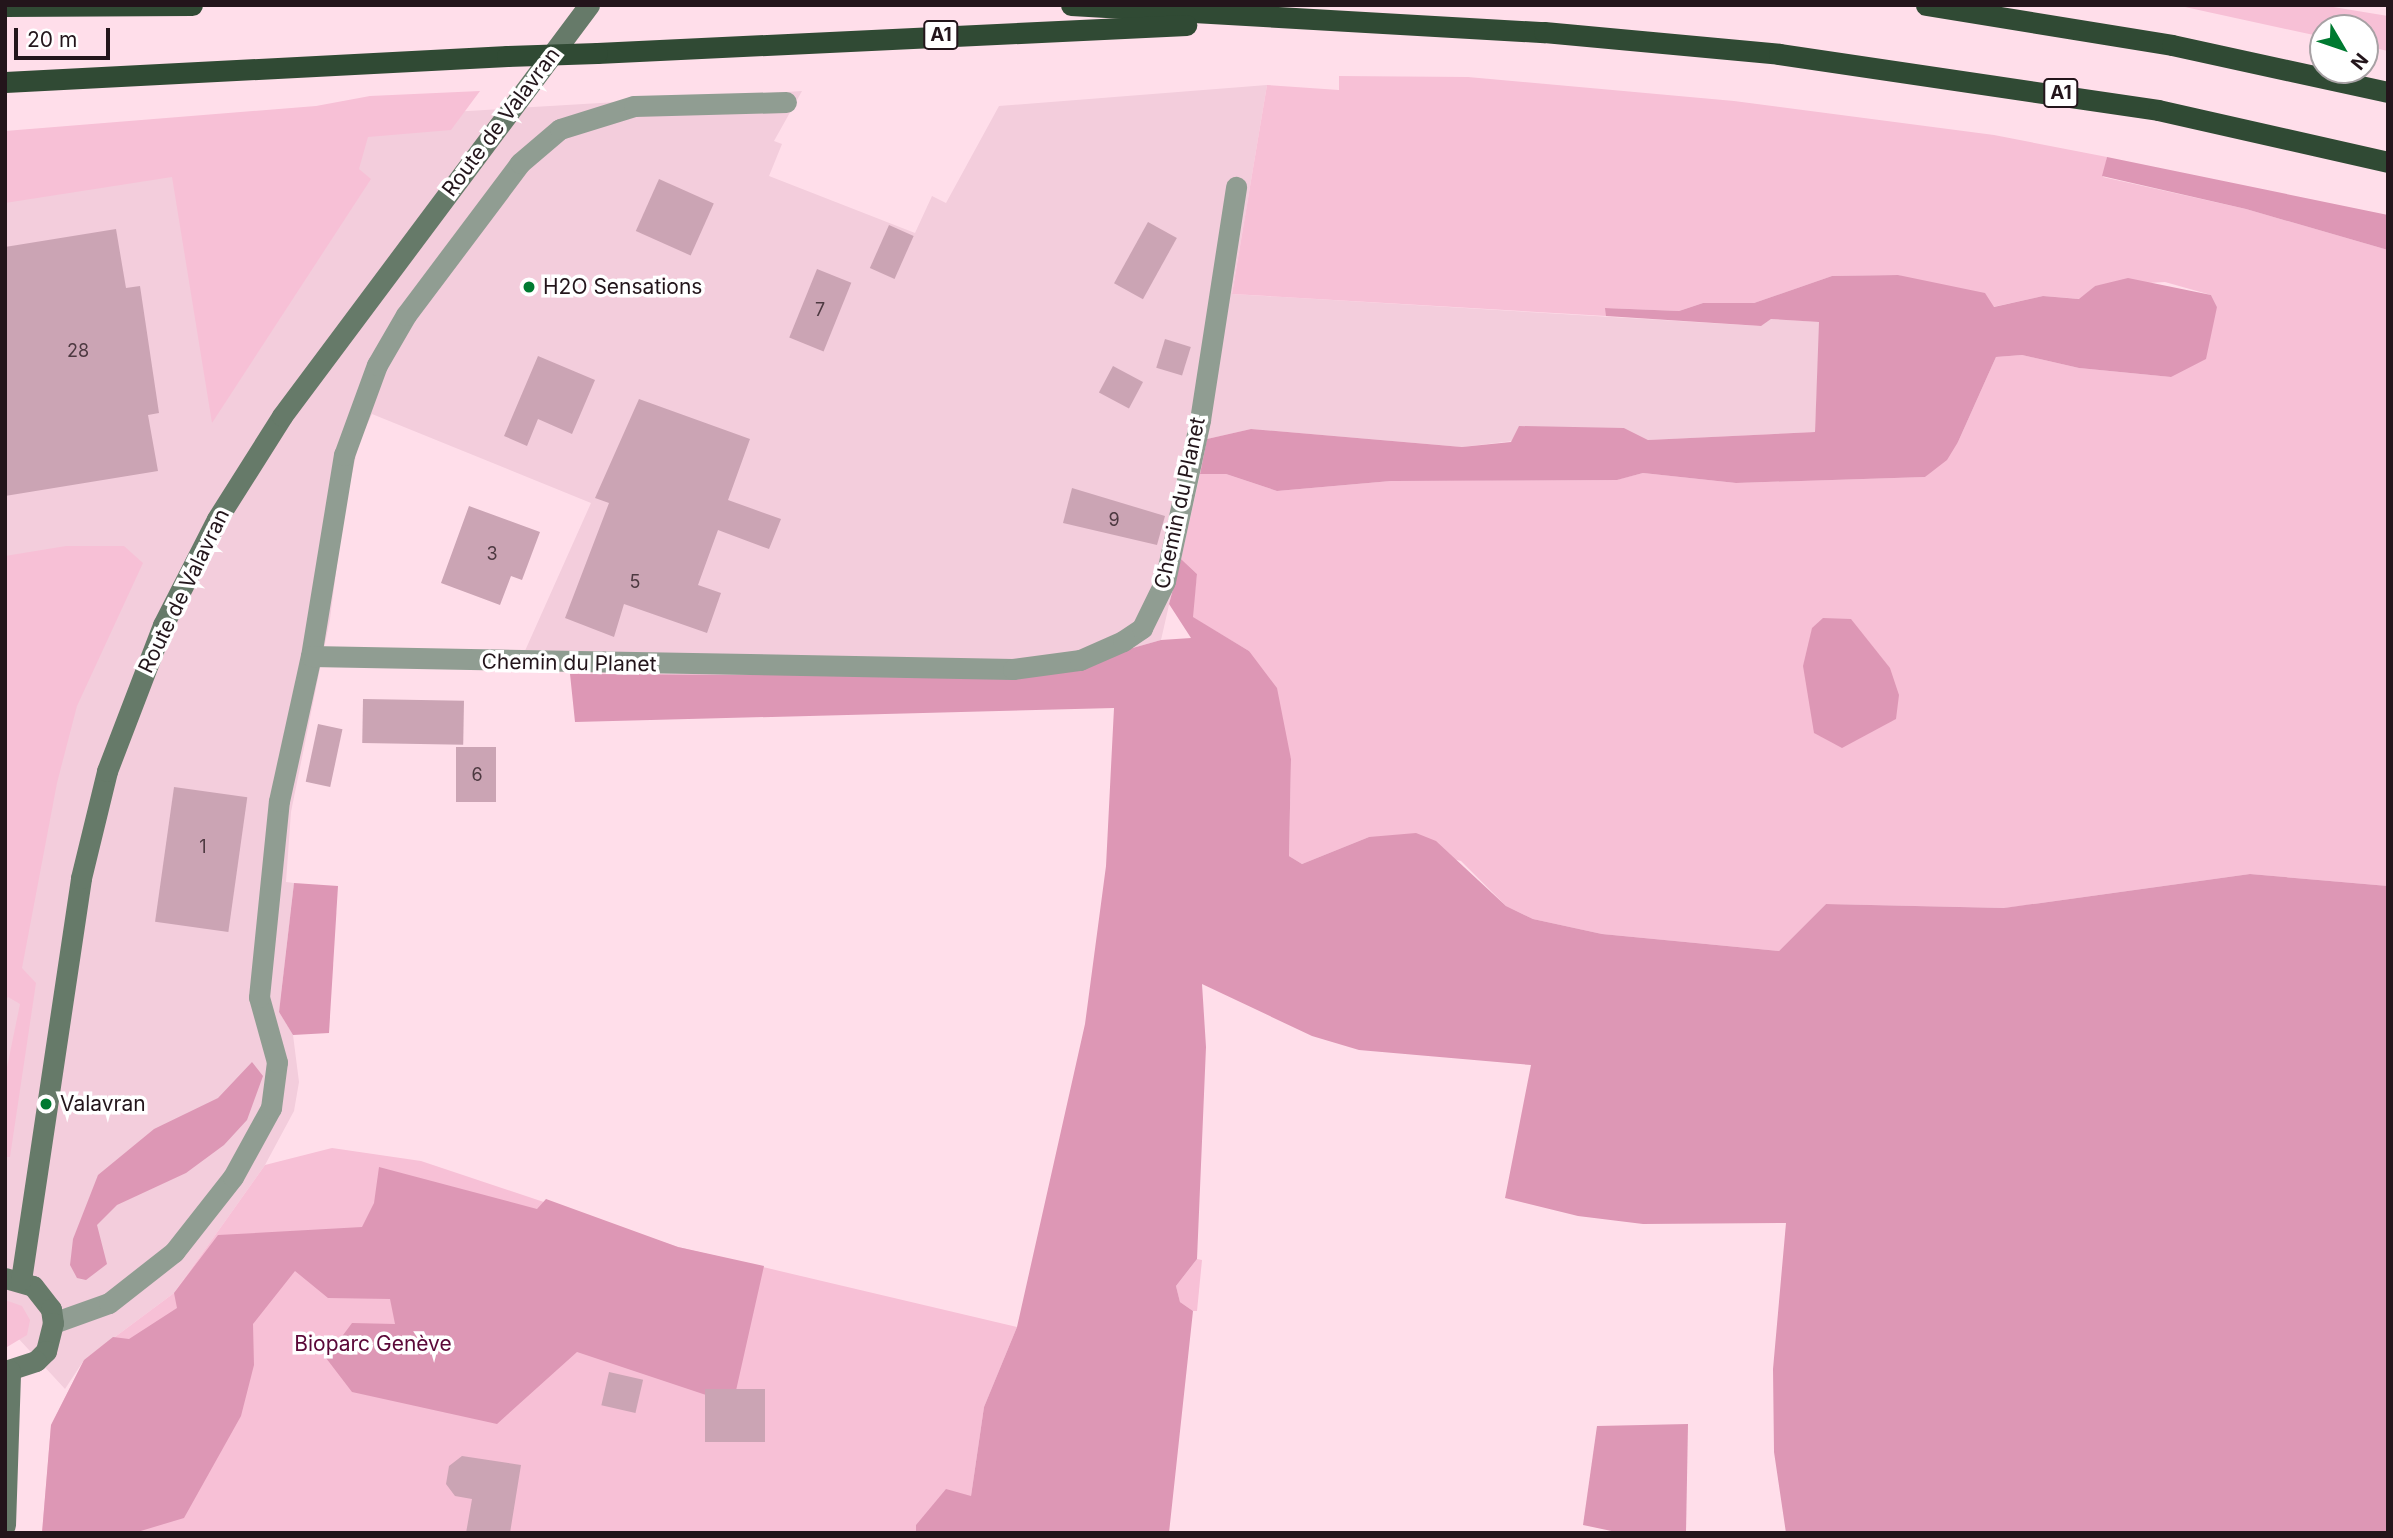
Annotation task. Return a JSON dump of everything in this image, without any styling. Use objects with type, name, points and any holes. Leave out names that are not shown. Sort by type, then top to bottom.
[{"type":"highway","points":[[5,6],[192,5]]},
{"type":"highway","points":[[1071,5],[1285,21]]},
{"type":"highway","points":[[1926,5],[2172,45],[2388,92]]},
{"type":"highway","name":"A1","points":[[5,82],[1285,21],[1544,32],[1901,69],[2158,110],[2388,162]]},
{"type":"street","name":"Route de Valavran","points":[[13,1279],[80,878],[111,760],[163,625],[217,519],[282,416],[589,5]]},
{"type":"street","points":[[53,1324],[109,1303],[174,1252],[233,1177],[271,1108],[277,1062],[259,997],[279,801],[311,656],[344,454],[377,365],[406,315],[532,149],[576,122],[634,106],[786,102]]},
{"type":"street","name":"Chemin du Planet","points":[[311,656],[1013,669],[1080,660],[1122,641],[1142,628],[1165,581],[1200,420],[1236,187]]},
{"type":"street","points":[[5,1525],[8,1371],[46,1351],[53,1324],[44,1297],[13,1279]]},
{"type":"shaded area","points":[[1267,85],[1232,294],[1760,326],[1771,319],[1820,322],[1815,432],[1648,440],[1624,428],[1462,447],[1251,429],[1207,439],[1161,640],[1033,676],[570,673],[569,664],[520,662],[591,503],[372,414],[359,442],[344,510],[330,619],[291,812],[286,882],[294,883],[279,1012],[293,1035],[299,1082],[294,1111],[265,1165],[174,1293],[84,1360],[65,1389],[5,1324],[5,153],[165,129],[802,91],[774,141],[782,144],[769,176],[915,233],[932,196],[946,203],[999,106]]},
{"type":"green space","points":[[2321,5],[2376,14],[2309,14],[2309,34],[2185,7]]},
{"type":"green space","points":[[2379,15],[2388,16],[2388,51],[2379,49]]},
{"type":"green space","points":[[1339,76],[1468,77],[1734,101],[1994,135],[2107,157],[2103,177],[2246,209],[2388,250],[2388,886],[2250,874],[2005,908],[1826,904],[1779,951],[1602,934],[1533,919],[1506,906],[1461,861],[1369,837],[1302,864],[1289,856],[1291,759],[1249,651],[1192,617],[1197,574],[1181,559],[1200,474],[1226,474],[1277,491],[1391,481],[1616,480],[1643,473],[1736,483],[1925,477],[1958,442],[1996,357],[2022,355],[2079,368],[2171,377],[2217,307],[2211,295],[2165,282],[2095,286],[2080,299],[2043,296],[1993,307],[1898,275],[1832,276],[1754,303],[1703,303],[1679,311],[1606,308],[1606,316],[1232,294],[1267,85],[1339,90]]},
{"type":"green space","points":[[480,91],[451,130],[368,137],[359,169],[371,179],[212,423],[172,177],[5,203],[5,131],[316,106],[370,96]]},
{"type":"green space","points":[[2107,157],[2388,215],[2388,250],[2246,209],[2102,176]]},
{"type":"green space","points":[[1898,275],[1985,293],[1994,307],[2043,296],[2079,299],[2095,286],[2128,278],[2211,295],[2217,307],[2206,359],[2171,377],[2079,368],[2022,355],[1996,357],[1958,442],[1947,460],[1925,477],[1736,483],[1643,473],[1617,480],[1391,481],[1277,491],[1226,474],[1200,474],[1207,439],[1251,429],[1462,447],[1511,442],[1519,426],[1624,428],[1648,440],[1815,432],[1819,322],[1771,319],[1761,326],[1606,316],[1605,308],[1679,311],[1703,303],[1754,303],[1832,276]]},
{"type":"green space","points":[[66,546],[124,546],[143,563],[77,706],[57,783],[22,968],[36,983],[10,1157],[5,1157],[5,1077],[20,1004],[8,997],[5,1001],[5,556]]},
{"type":"green space","points":[[1181,559],[1197,574],[1193,617],[1249,651],[1277,688],[1291,759],[1289,856],[1302,864],[1369,837],[1416,833],[1436,841],[1506,906],[1533,919],[1602,934],[1779,951],[1826,904],[2004,908],[2250,874],[2388,886],[2388,1533],[1786,1533],[1774,1452],[1773,1369],[1786,1223],[1643,1224],[1578,1216],[1505,1198],[1531,1065],[1359,1050],[1312,1036],[1202,984],[1206,1047],[1197,1259],[1176,1286],[1180,1302],[1193,1311],[1169,1533],[916,1533],[916,1525],[946,1489],[971,1496],[984,1407],[1017,1327],[1085,1024],[1106,866],[1114,708],[575,722],[570,674],[1033,676],[1161,640],[1191,638],[1169,604]]},
{"type":"green space","points":[[1823,618],[1851,619],[1890,668],[1899,695],[1896,719],[1842,748],[1814,733],[1803,666],[1812,628]]},
{"type":"green space","points":[[294,883],[338,886],[329,1033],[293,1035],[279,1012]]},
{"type":"green space","points":[[252,1062],[263,1076],[247,1120],[224,1145],[186,1173],[117,1205],[97,1225],[107,1264],[86,1280],[77,1278],[70,1265],[73,1239],[98,1175],[154,1129],[218,1098]]},
{"type":"green space","name":"Bioparc Genève","points":[[332,1148],[421,1161],[678,1247],[1017,1327],[984,1407],[971,1496],[916,1525],[916,1533],[42,1533],[51,1425],[84,1360],[174,1293],[265,1165]]},
{"type":"green space","points":[[379,1167],[537,1209],[546,1199],[678,1247],[764,1266],[733,1404],[577,1352],[497,1424],[352,1392],[326,1358],[352,1323],[395,1324],[390,1299],[328,1298],[295,1271],[253,1324],[254,1365],[241,1416],[184,1518],[134,1533],[42,1533],[51,1425],[84,1360],[113,1337],[129,1339],[177,1308],[174,1293],[218,1235],[362,1227],[374,1203]]},
{"type":"green space","points":[[1197,1259],[1202,1260],[1197,1311],[1193,1311],[1180,1302],[1176,1286]]},
{"type":"green space","points":[[5,1300],[22,1306],[30,1320],[27,1335],[7,1347]]},
{"type":"green space","points":[[1688,1424],[1686,1533],[1621,1533],[1583,1525],[1597,1426]]},
{"type":"building","points":[[659,179],[714,203],[691,255],[636,231]]},
{"type":"building","points":[[1148,222],[1177,238],[1143,299],[1114,283]]},
{"type":"building","points":[[889,225],[914,236],[895,279],[870,268]]},
{"type":"building","points":[[116,229],[126,288],[140,286],[159,413],[148,415],[158,471],[5,496],[5,247]]},
{"type":"building","points":[[817,269],[851,283],[824,351],[789,338]]},
{"type":"building","points":[[1165,339],[1191,347],[1182,376],[1156,368]]},
{"type":"building","points":[[538,356],[595,380],[572,434],[538,419],[527,446],[504,436]]},
{"type":"building","points":[[1113,366],[1143,382],[1129,408],[1099,392]]},
{"type":"building","points":[[639,399],[750,439],[728,500],[781,519],[769,549],[718,530],[698,585],[721,593],[707,633],[624,604],[614,637],[565,618],[609,503],[595,498]]},
{"type":"building","points":[[1072,488],[1165,516],[1157,545],[1063,523]]},
{"type":"building","points":[[469,506],[540,532],[522,580],[511,576],[500,605],[441,583]]},
{"type":"building","points":[[363,699],[464,701],[463,745],[362,743]]},
{"type":"building","points":[[318,724],[342,729],[330,787],[306,782]]},
{"type":"building","points":[[456,747],[496,747],[496,802],[456,802]]},
{"type":"building","points":[[174,787],[247,797],[228,932],[155,922]]},
{"type":"building","points":[[609,1372],[643,1380],[635,1413],[601,1405]]},
{"type":"building","points":[[705,1389],[765,1389],[765,1442],[705,1442]]},
{"type":"building","points":[[462,1456],[521,1465],[510,1533],[466,1533],[472,1499],[455,1496],[446,1484],[449,1466]]},
{"type":"place","name":"H2O Sensations","points":[[529,287]]},
{"type":"place","name":"Valavran","points":[[46,1104]]}]
